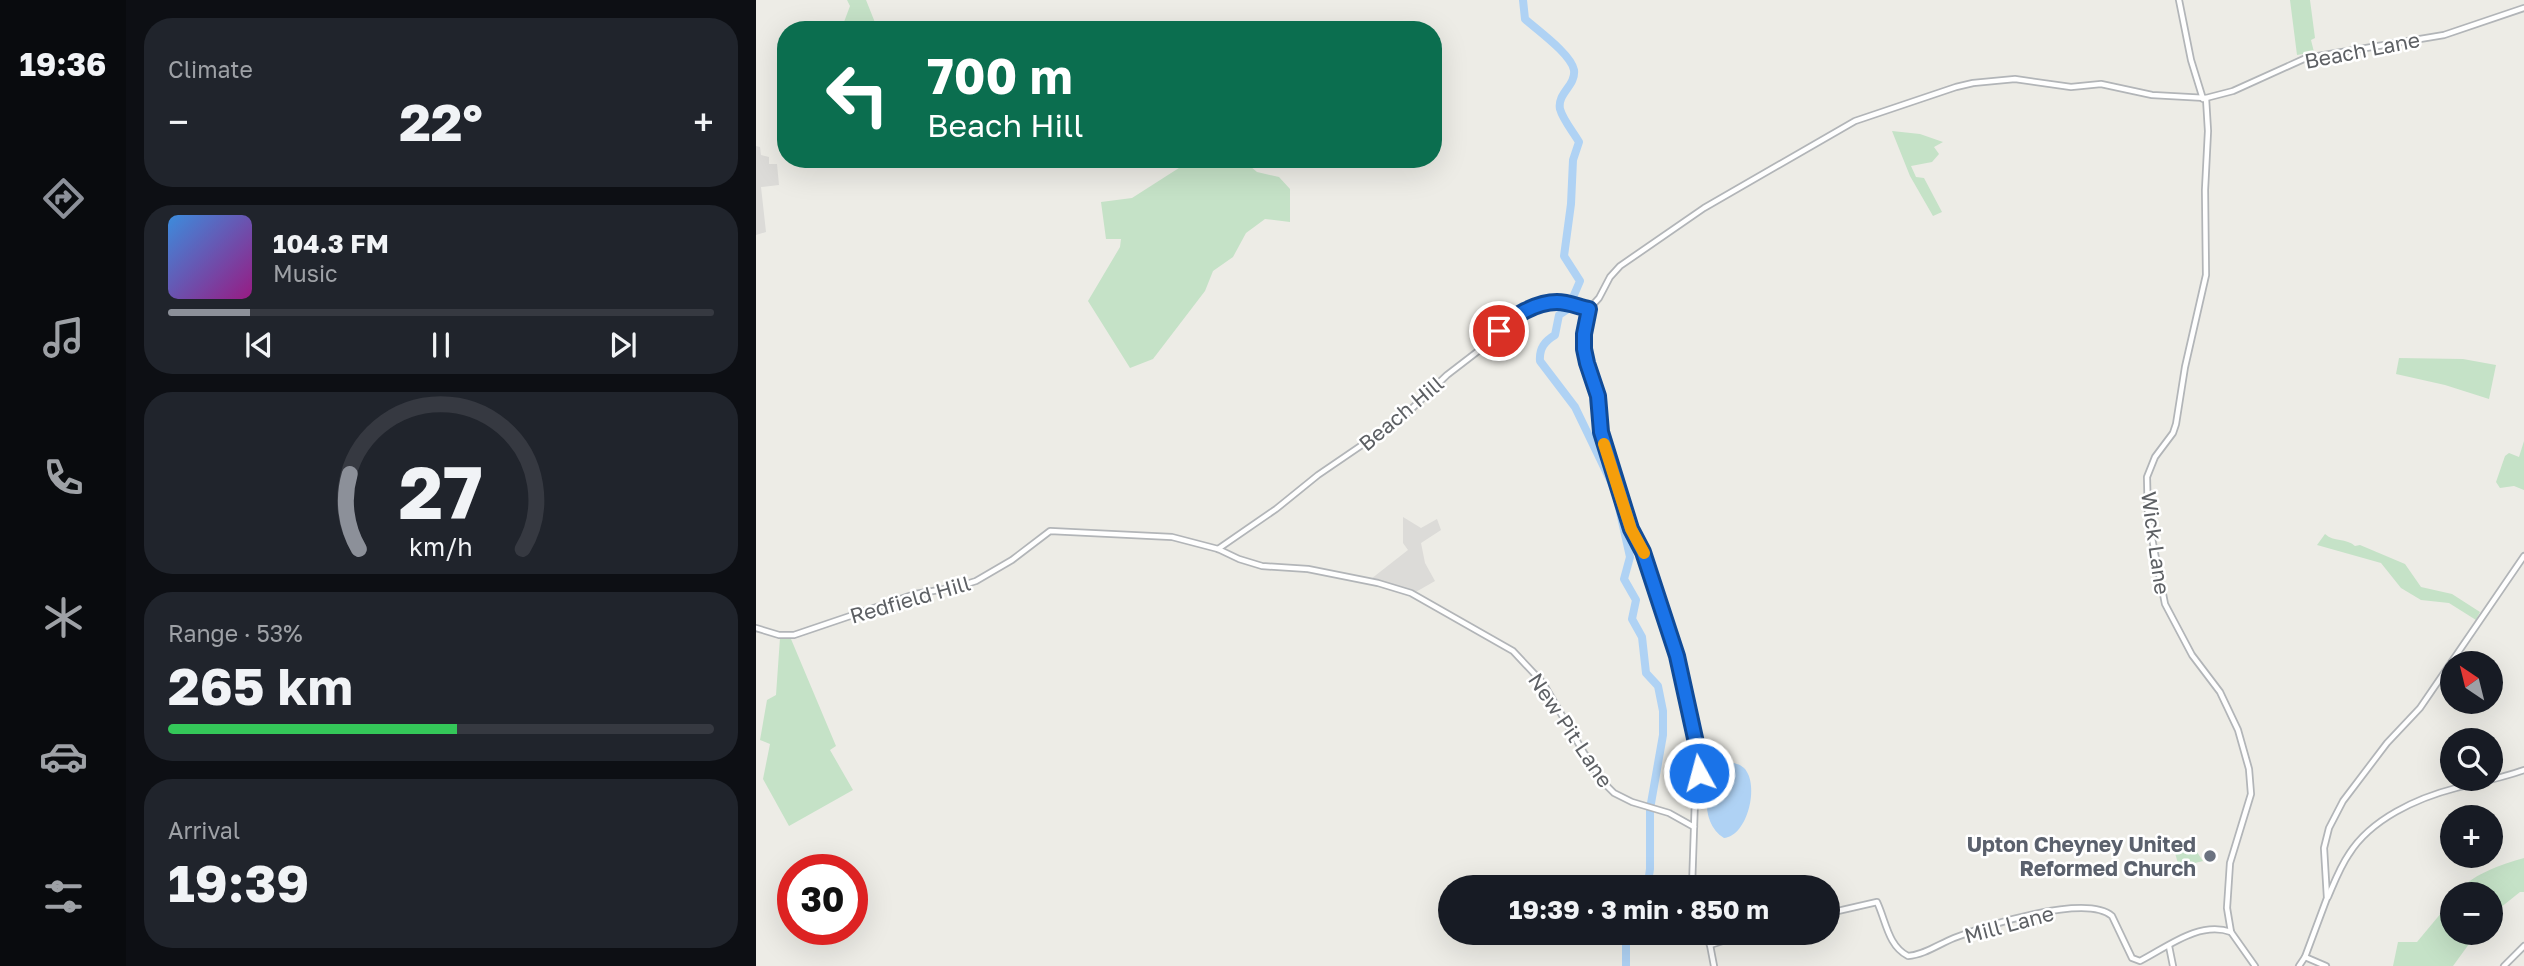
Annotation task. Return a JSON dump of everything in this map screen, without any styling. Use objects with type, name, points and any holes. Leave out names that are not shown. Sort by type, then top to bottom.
[{"type":"street","name":"Wick Lane","points":[[2179,0],[2191,60],[2204,99],[2208,131],[2205,190],[2206,275],[2185,367],[2176,424],[2173,433],[2155,457],[2147,477],[2152,548],[2165,604],[2192,655],[2220,692],[2238,730],[2252,779],[2247,813],[2230,863],[2228,908],[2231,932]]},
{"type":"street","name":"Beach Lane","points":[[2204,99],[2233,91],[2306,58],[2444,35],[2524,8]]},
{"type":"street","points":[[1692,875],[1698,752],[1677,656],[1643,552],[1631,529],[1604,442],[1598,396],[1584,349],[1589,309],[1599,298],[1610,277],[1638,252],[1750,181],[1866,116],[1906,105],[1956,86],[2001,79],[2022,79],[2071,87],[2101,84],[2152,95],[2204,99]]},
{"type":"street","name":"Beach Hill","points":[[1218,549],[1276,509],[1318,475],[1403,417],[1447,375],[1486,345],[1510,320],[1552,302],[1589,309]]},
{"type":"street","name":"Redfield Hill","points":[[756,628],[779,635],[794,635],[915,594],[976,581],[995,571],[1050,531],[1172,537],[1218,549]]},
{"type":"street","name":"New Pit Lane","points":[[1218,549],[1262,566],[1323,571],[1411,593],[1513,651],[1544,685],[1604,783],[1620,798],[1656,807],[1694,827]]},
{"type":"street","points":[[2327,898],[2323,848],[2329,828],[2343,801],[2386,743],[2420,708],[2524,556]]},
{"type":"street","points":[[2299,966],[2305,957],[2327,898],[2349,854],[2362,836],[2402,810],[2453,789],[2506,777],[2524,770]]},
{"type":"street","name":"Mill Lane","points":[[1840,910],[1877,902],[1889,934],[1902,953],[1908,956],[1915,956],[1953,939],[1999,924],[2048,911],[2093,907],[2112,916],[2132,958],[2140,961],[2197,930],[2220,928],[2231,932]]},
{"type":"street","points":[[2231,932],[2255,966]]},
{"type":"street","points":[[1710,945],[1714,966]]},
{"type":"street","points":[[2169,946],[2173,966]]},
{"type":"street","points":[[2504,966],[2524,946]]},
{"type":"street","points":[[2305,957],[2326,966]]},
{"type":"shaded area","points":[[756,146],[760,147],[761,155],[769,157],[769,164],[777,164],[779,185],[761,187],[766,232],[756,235]]},
{"type":"shaded area","points":[[1403,517],[1421,528],[1437,519],[1441,530],[1421,543],[1425,563],[1435,581],[1414,593],[1371,579],[1408,550],[1403,543]]},
{"type":"green space","points":[[847,0],[866,0],[874,21],[844,21],[850,6]]},
{"type":"green space","points":[[2290,0],[2310,0],[2314,52],[2297,55]]},
{"type":"green space","points":[[1892,131],[1920,134],[1943,142],[1934,147],[1939,154],[1932,162],[1911,166],[1916,177],[1924,178],[1942,212],[1933,216],[1910,176]]},
{"type":"green space","points":[[1179,168],[1252,168],[1257,172],[1279,177],[1290,189],[1290,222],[1265,219],[1246,233],[1233,257],[1213,271],[1205,291],[1153,359],[1130,368],[1088,301],[1120,247],[1121,239],[1106,239],[1101,202],[1132,198]]},
{"type":"green space","points":[[2399,358],[2463,359],[2496,365],[2489,399],[2396,374]]},
{"type":"green space","points":[[2524,441],[2524,490],[2514,486],[2500,488],[2496,482],[2505,456],[2509,453],[2519,457]]},
{"type":"green space","points":[[2325,534],[2405,564],[2421,587],[2452,594],[2480,612],[2476,620],[2449,603],[2421,600],[2401,588],[2381,563],[2317,545]]},
{"type":"green space","points":[[780,638],[791,639],[836,746],[830,750],[853,790],[789,826],[763,779],[770,744],[760,740],[767,700],[776,695]]},
{"type":"green space","points":[[2195,841],[2197,852],[2203,861],[2179,867],[2173,846]]},
{"type":"green space","points":[[2524,858],[2524,892],[2520,892],[2503,906],[2503,882],[2468,882],[2495,868],[2503,868],[2503,865]]},
{"type":"green space","points":[[2440,914],[2440,945],[2468,945],[2453,966],[2393,966],[2398,942],[2417,942]]},
{"type":"water","points":[[1729,762],[1744,768],[1749,776],[1751,797],[1740,828],[1724,838],[1710,821],[1707,799],[1714,777],[1720,768]]},
{"type":"waterway","points":[[1523,0],[1525,19],[1567,57],[1574,70],[1572,81],[1560,103],[1566,122],[1579,142],[1573,160],[1571,204],[1564,256],[1580,281],[1568,309],[1559,315],[1555,335],[1546,342],[1540,361],[1575,407],[1615,490],[1630,557],[1624,579],[1636,600],[1632,619],[1642,637],[1646,673],[1658,686],[1663,711],[1663,735],[1650,809],[1649,875]]},
{"type":"waterway","points":[[1626,945],[1626,966]]},
{"type":"slow traffic","points":[[1604,444],[1631,529],[1644,553]]},
{"type":"place","name":"Upton Cheyney United Reformed Church","points":[[2210,856]]},
{"type":"route","points":[[1499,331],[1516,316],[1552,302],[1589,309],[1584,349],[1598,396],[1601,432],[1631,529],[1643,552],[1677,656],[1698,752],[1699,773]]}]
